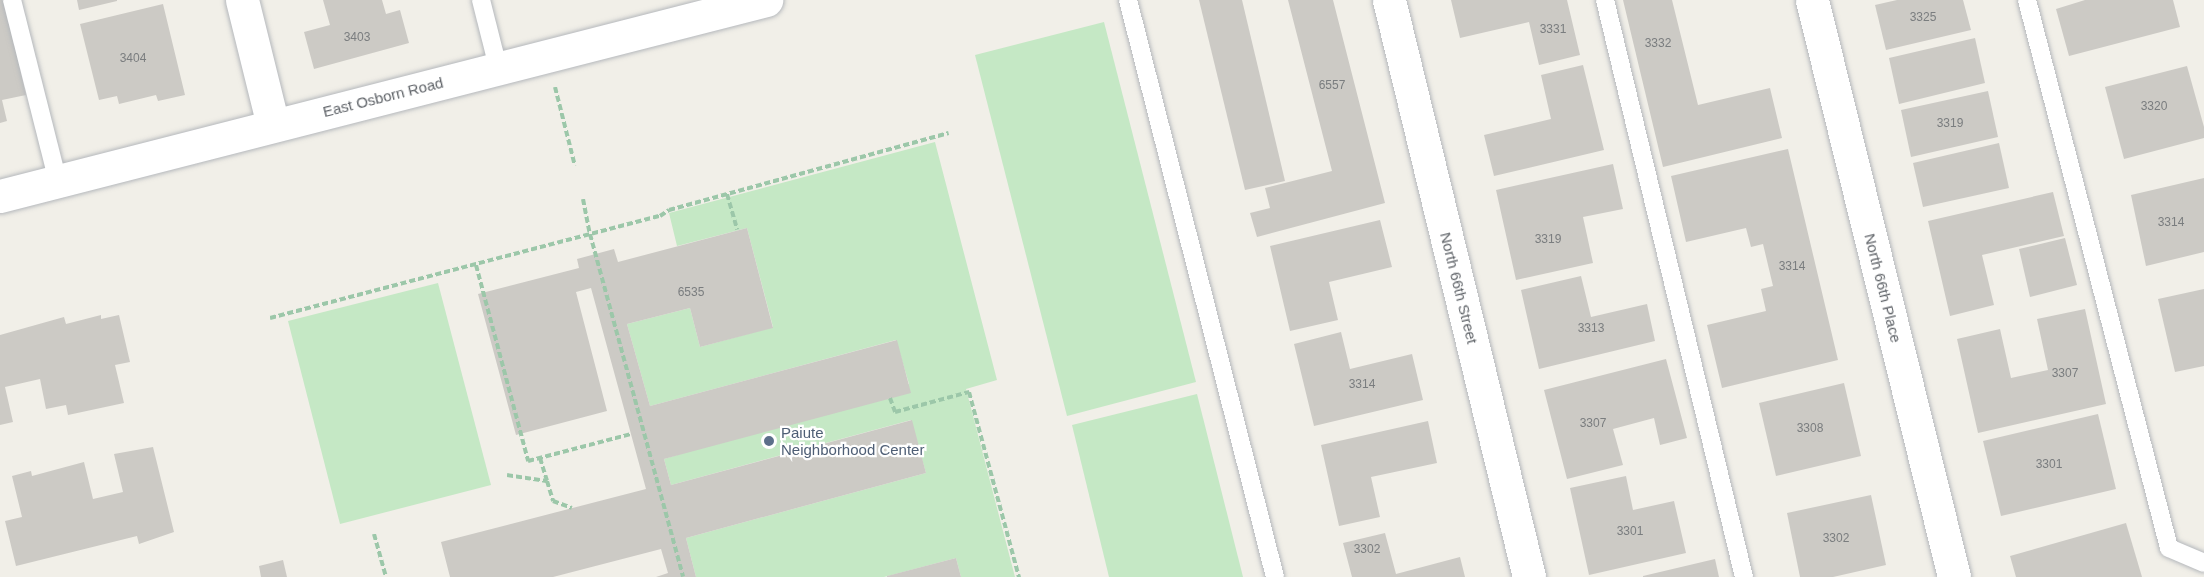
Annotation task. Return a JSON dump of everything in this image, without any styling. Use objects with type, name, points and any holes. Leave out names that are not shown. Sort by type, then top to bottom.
[{"type":"street","points":[[242,0],[273,125]]},
{"type":"street","name":"East Osborn Road","points":[[0,196],[766,0]]},
{"type":"street","name":"North 66th Street","points":[[1389,0],[1529,577]]},
{"type":"street","name":"North 66th Place","points":[[1812,0],[1954,577]]},
{"type":"lane","points":[[12,0],[58,182]]},
{"type":"lane","points":[[481,0],[498,67]]},
{"type":"lane","points":[[1128,0],[1275,577]]},
{"type":"lane","points":[[1605,0],[1744,577]]},
{"type":"lane","points":[[2027,0],[2169,548],[2204,563]]},
{"type":"path","points":[[555,86],[574,166]]},
{"type":"path","points":[[270,318],[660,216],[669,210],[949,133]]},
{"type":"path","points":[[728,194],[737,230]]},
{"type":"path","points":[[583,199],[590,234],[683,577]]},
{"type":"path","points":[[476,265],[528,461],[631,435]]},
{"type":"path","points":[[890,398],[895,412],[969,392],[1019,577]]},
{"type":"path","points":[[540,458],[553,501],[572,508]]},
{"type":"path","points":[[507,475],[547,481]]},
{"type":"path","points":[[375,534],[386,577]]},
{"type":"green space","points":[[1104,22],[1196,382],[1067,416],[975,55]]},
{"type":"green space","points":[[935,142],[997,380],[966,389],[1015,577],[961,577],[956,558],[884,577],[696,577],[686,538],[926,473],[911,420],[671,485],[664,459],[909,384],[896,340],[650,406],[627,324],[690,308],[700,347],[773,327],[747,228],[677,246],[669,213]]},
{"type":"green space","points":[[438,283],[491,485],[340,524],[288,321]]},
{"type":"green space","points":[[1197,394],[1243,577],[1109,577],[1072,425]]},
{"type":"building","points":[[0,0],[4,0],[26,95],[2,100],[7,121],[0,123]]},
{"type":"building","points":[[77,0],[117,0],[117,1],[79,10]]},
{"type":"building","points":[[323,0],[382,0],[386,14],[400,10],[409,43],[314,69],[304,32],[330,25]]},
{"type":"building","points":[[1199,0],[1242,0],[1285,181],[1245,190]]},
{"type":"building","points":[[1288,0],[1333,0],[1385,203],[1257,237],[1250,213],[1270,208],[1265,188],[1332,171]]},
{"type":"building","points":[[1451,0],[1567,0],[1580,55],[1539,65],[1529,22],[1460,38]]},
{"type":"building","points":[[1623,0],[1672,0],[1698,105],[1770,88],[1782,138],[1663,167]]},
{"type":"building","points":[[1897,0],[1963,0],[1971,30],[1886,50],[1875,5]]},
{"type":"building","points":[[2085,0],[2173,0],[2180,27],[2069,56],[2056,9]]},
{"type":"building","points":[[163,4],[185,95],[158,101],[156,95],[119,104],[117,96],[99,100],[80,24]]},
{"type":"building","points":[[1975,38],[1985,83],[1899,104],[1889,58]]},
{"type":"building","points":[[1583,65],[1604,150],[1494,176],[1484,135],[1551,119],[1541,75]]},
{"type":"building","points":[[2187,66],[2204,127],[2204,138],[2124,159],[2105,87]]},
{"type":"building","points":[[1988,91],[1998,137],[1911,157],[1901,110]]},
{"type":"building","points":[[1999,143],[2009,188],[1923,207],[1913,163]]},
{"type":"building","points":[[1788,149],[1838,360],[1722,388],[1707,325],[1766,311],[1761,289],[1773,286],[1763,244],[1751,247],[1746,228],[1686,242],[1671,176]]},
{"type":"building","points":[[1613,164],[1623,209],[1583,217],[1593,263],[1516,280],[1496,190]]},
{"type":"building","points":[[2204,178],[2204,252],[2146,266],[2131,195]]},
{"type":"building","points":[[2053,192],[2064,236],[1982,255],[1994,305],[1950,316],[1928,221]]},
{"type":"building","points":[[1380,220],[1392,267],[1329,282],[1338,320],[1290,331],[1270,246]]},
{"type":"building","points":[[747,228],[773,328],[700,347],[690,308],[627,324],[650,406],[897,340],[911,393],[664,459],[671,485],[912,420],[926,473],[686,538],[696,577],[656,577],[668,573],[661,549],[553,577],[450,577],[441,542],[646,489],[591,288],[576,292],[607,411],[516,435],[478,294],[579,268],[577,259],[614,249],[618,262]]},
{"type":"building","points":[[2065,238],[2077,285],[2030,297],[2019,249]]},
{"type":"building","points":[[1581,276],[1591,317],[1647,304],[1655,341],[1539,369],[1521,290]]},
{"type":"building","points":[[2204,289],[2204,366],[2175,372],[2158,299]]},
{"type":"building","points":[[2085,309],[2106,404],[1978,433],[1957,339],[2000,329],[2011,378],[2048,370],[2037,319]]},
{"type":"building","points":[[101,315],[101,319],[119,315],[130,362],[115,365],[124,403],[68,415],[66,405],[46,409],[40,379],[5,387],[13,422],[0,425],[0,335],[64,317],[66,324]]},
{"type":"building","points":[[1341,332],[1350,369],[1412,354],[1423,400],[1314,426],[1294,344]]},
{"type":"building","points":[[1666,359],[1687,438],[1660,445],[1654,418],[1613,429],[1623,465],[1567,479],[1544,390]]},
{"type":"building","points":[[1844,383],[1861,456],[1776,476],[1759,403]]},
{"type":"building","points":[[2098,414],[2116,489],[2001,516],[1983,441]]},
{"type":"building","points":[[1428,421],[1437,463],[1371,477],[1380,517],[1339,526],[1321,445]]},
{"type":"building","points":[[153,447],[174,532],[139,544],[137,536],[16,566],[5,521],[22,517],[12,476],[31,471],[32,476],[84,462],[93,499],[123,492],[114,454]]},
{"type":"building","points":[[1626,476],[1633,510],[1674,501],[1686,553],[1589,575],[1570,488]]},
{"type":"building","points":[[1871,495],[1886,565],[1833,577],[1800,577],[1787,513]]},
{"type":"building","points":[[2126,523],[2142,577],[2016,577],[2010,556]]},
{"type":"building","points":[[1385,533],[1396,574],[1460,557],[1465,577],[1352,577],[1343,543]]},
{"type":"building","points":[[956,558],[961,577],[887,577],[887,576]]},
{"type":"building","points":[[1715,559],[1719,577],[1643,577],[1643,576]]},
{"type":"building","points":[[283,560],[287,577],[261,577],[259,566]]},
{"type":"place","name":"Paiute Neighborhood Center","points":[[769,441]]}]
